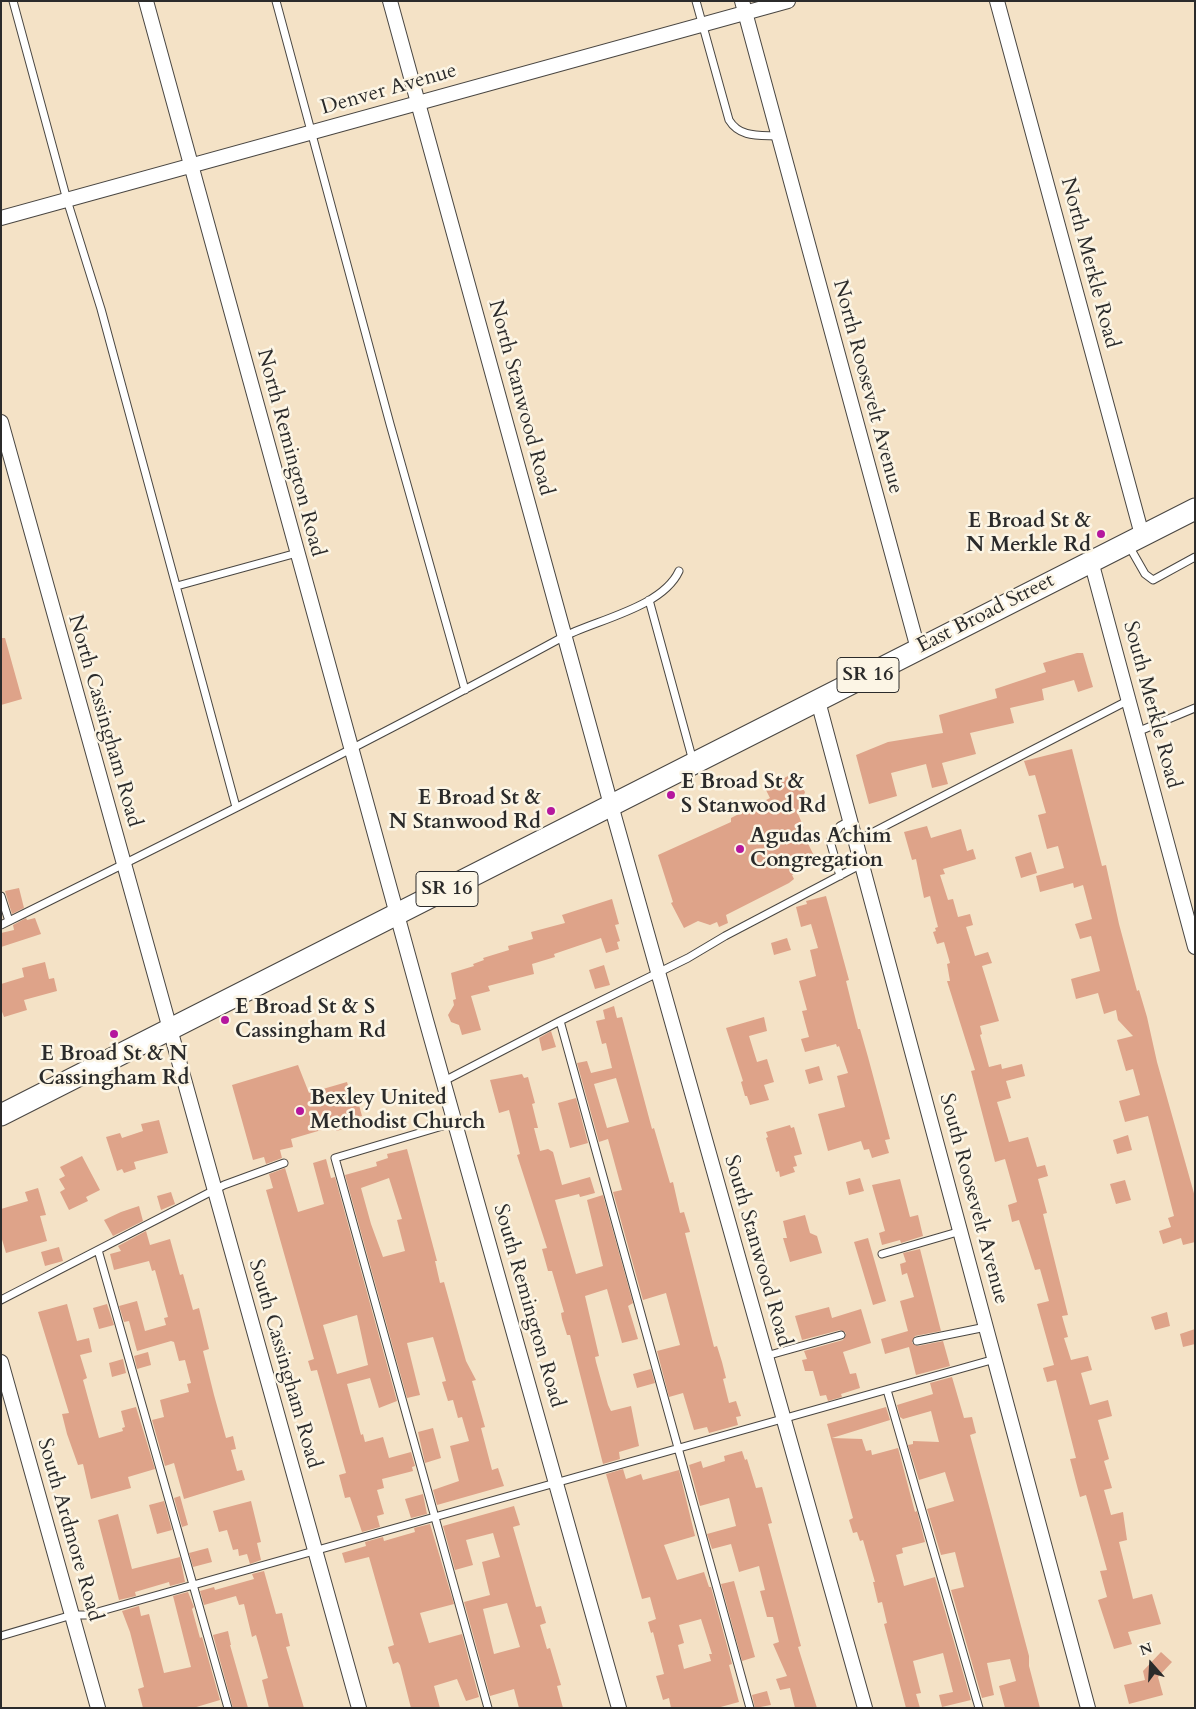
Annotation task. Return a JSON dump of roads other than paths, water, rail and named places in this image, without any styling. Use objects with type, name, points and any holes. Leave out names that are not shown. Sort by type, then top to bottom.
[{"type":"main road","name":"East Broad Street","points":[[1,1115],[1195,509]]},
{"type":"street","name":"North Remington Road","points":[[146,1],[398,914]]},
{"type":"street","name":"North Stanwood Road","points":[[390,1],[611,805]]},
{"type":"street","name":"Denver Avenue","points":[[1,218],[702,23],[744,7],[788,1]]},
{"type":"street","name":"North Merkle Road","points":[[997,1],[1135,539]]},
{"type":"street","name":"North Roosevelt Avenue","points":[[744,7],[918,649]]},
{"type":"street","name":"North Cassingham Road","points":[[1,422],[169,1031]]},
{"type":"street","name":"South Merkle Road","points":[[1091,561],[1195,947]]},
{"type":"street","name":"South Roosevelt Avenue","points":[[818,701],[1088,1708]]},
{"type":"street","name":"South Stanwood Road","points":[[611,805],[865,1708]]},
{"type":"street","name":"South Remington Road","points":[[398,914],[619,1708]]},
{"type":"street","name":"South Cassingham Road","points":[[169,1031],[359,1708]]},
{"type":"street","name":"South Ardmore Road","points":[[1,1362],[98,1708]]},
{"type":"lane","points":[[13,1],[67,200],[100,309],[177,586],[236,807]]},
{"type":"lane","points":[[276,1],[387,414],[465,690]]},
{"type":"lane","points":[[696,1],[729,120],[733,127],[745,134],[778,136]]},
{"type":"lane","points":[[1135,539],[1144,574],[1152,580],[1195,557]]},
{"type":"lane","points":[[177,586],[297,553]]},
{"type":"lane","points":[[1,925],[352,748],[565,636],[641,606],[675,580],[679,571]]},
{"type":"lane","points":[[649,600],[693,764]]},
{"type":"lane","points":[[856,841],[1128,700]]},
{"type":"lane","points":[[1137,732],[1195,708]]},
{"type":"lane","points":[[840,876],[830,841],[840,826],[850,820]]},
{"type":"lane","points":[[444,1081],[560,1021],[659,973],[862,864]]},
{"type":"lane","points":[[1,896],[9,921]]},
{"type":"lane","points":[[560,1021],[750,1708]]},
{"type":"lane","points":[[456,1122],[335,1158],[488,1708]]},
{"type":"lane","points":[[1,1300],[214,1190],[284,1163]]},
{"type":"lane","points":[[882,1254],[961,1231]]},
{"type":"lane","points":[[98,1250],[228,1708]]},
{"type":"lane","points":[[917,1341],[986,1327]]},
{"type":"lane","points":[[766,1356],[841,1336]]},
{"type":"lane","points":[[1,1636],[72,1615],[87,1615],[995,1359]]},
{"type":"lane","points":[[887,1390],[979,1708]]},
{"type":"place","name":"E Broad St & N Merkle Rd","points":[[1101,534]]},
{"type":"place","name":"E Broad St & S Stanwood Rd","points":[[671,795]]},
{"type":"place","name":"E Broad St & N Stanwood Rd","points":[[551,811]]},
{"type":"place","name":"Agudas Achim Congregation","points":[[740,849]]},
{"type":"place","name":"E Broad St & S Cassingham Rd","points":[[225,1020]]},
{"type":"place","name":"E Broad St & N Cassingham Rd","points":[[114,1034]]},
{"type":"place","name":"Bexley United Methodist Church","points":[[300,1111]]}]
